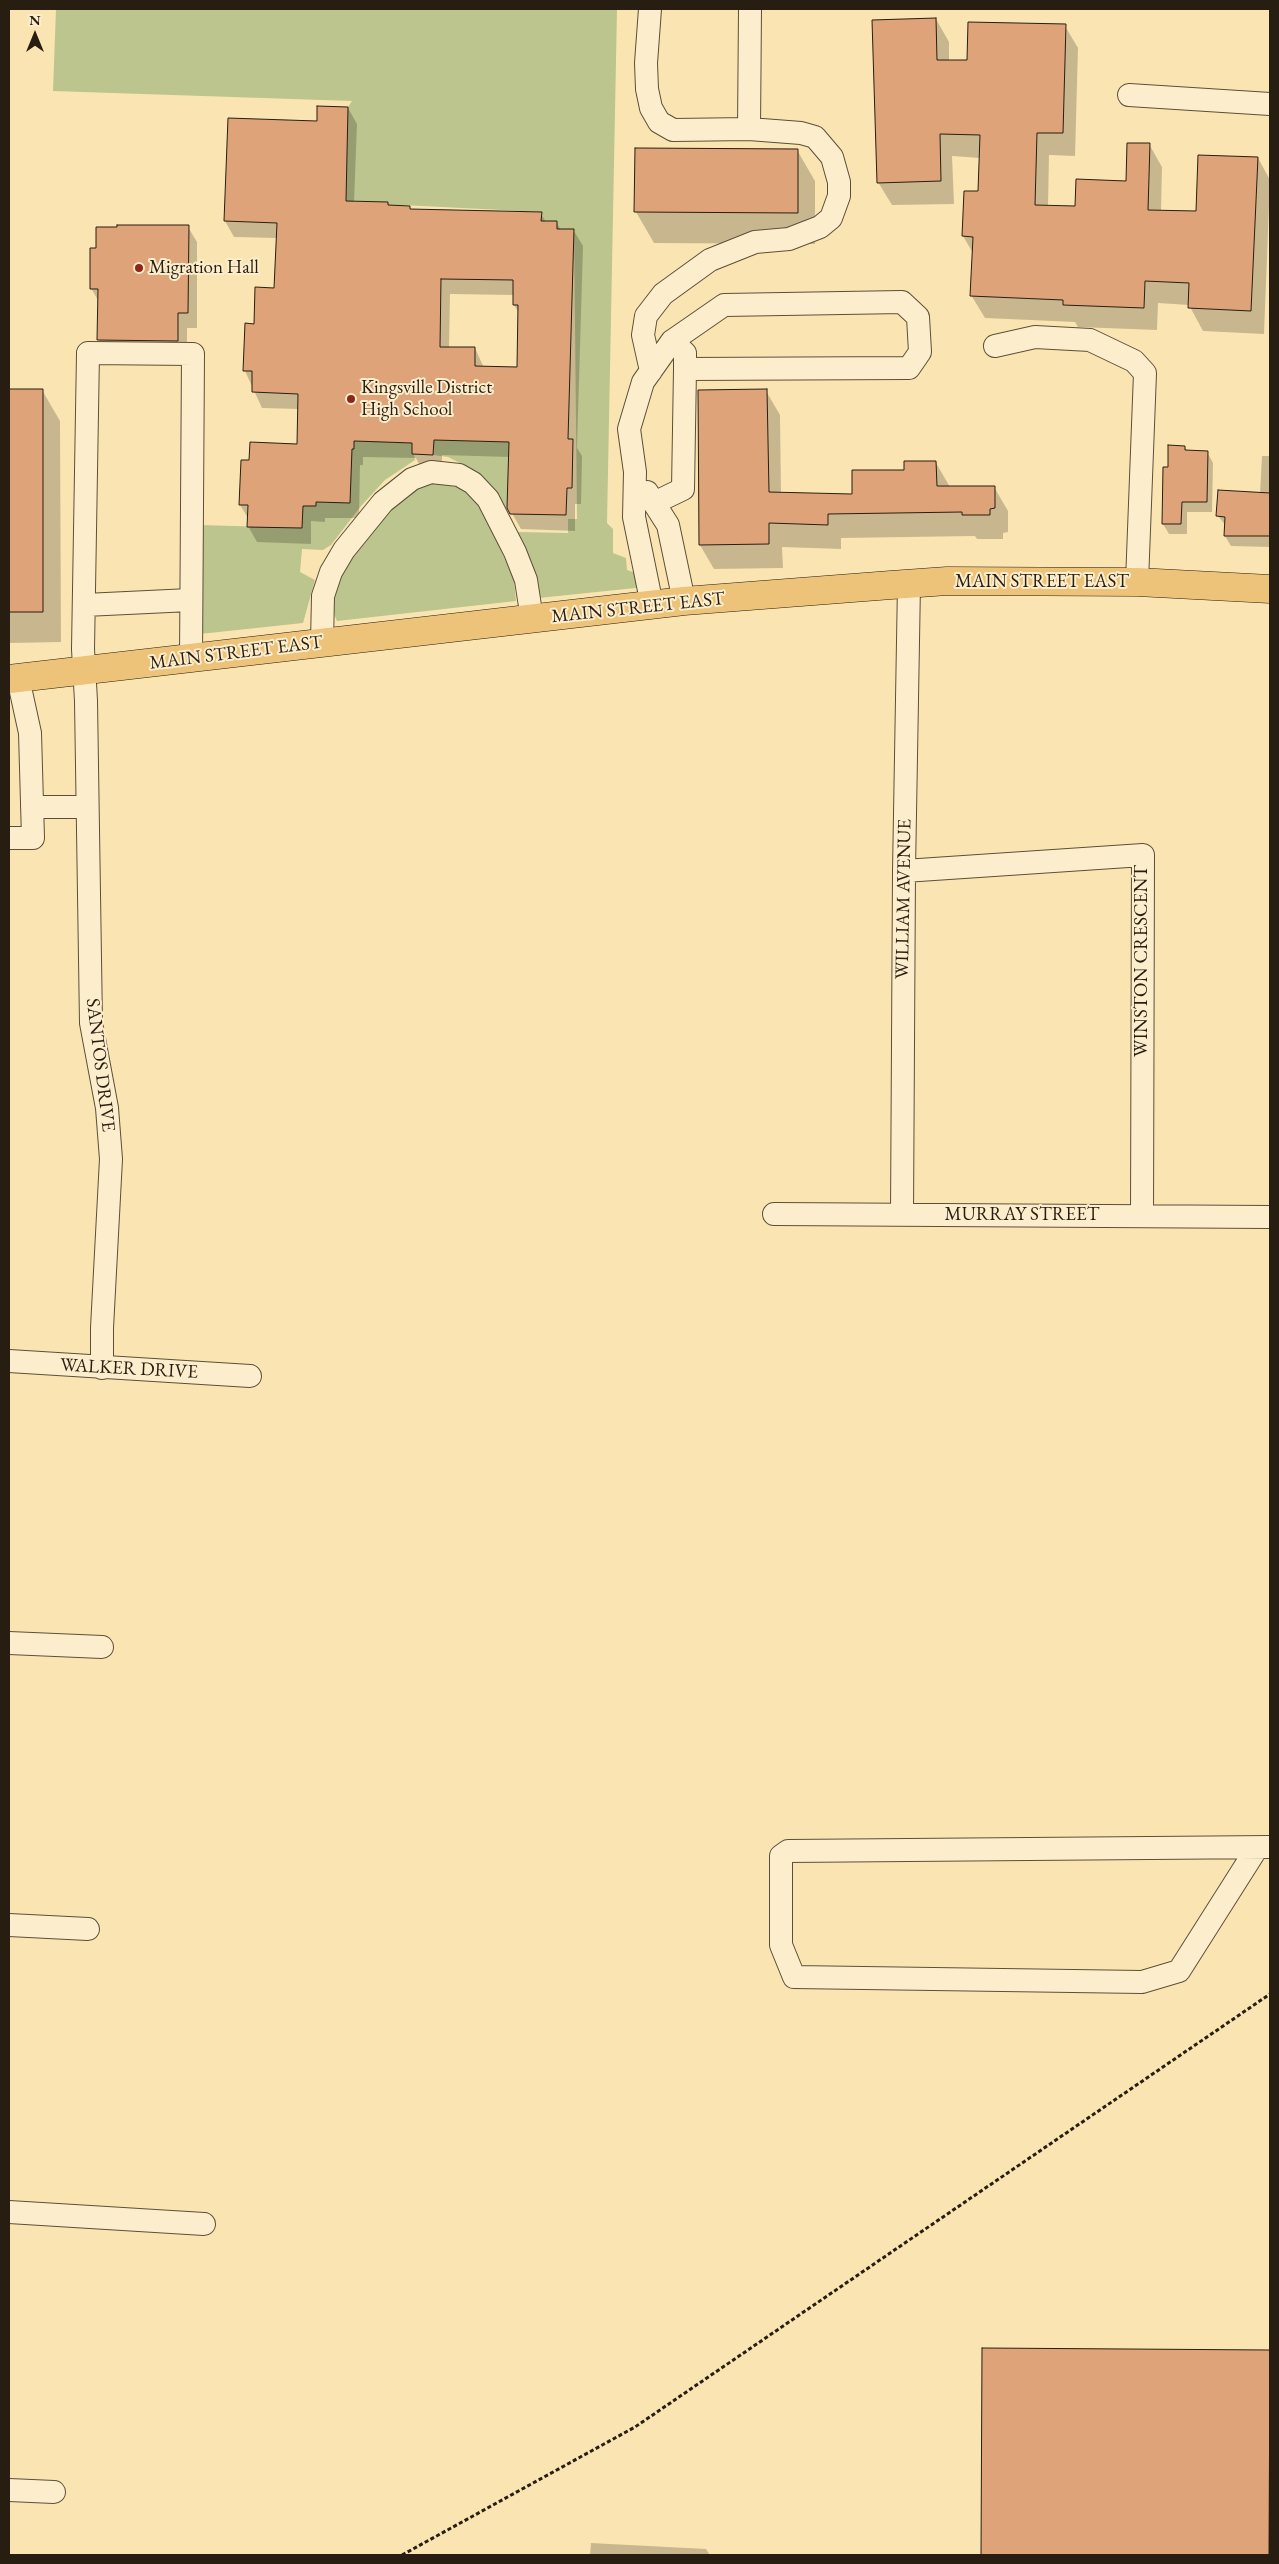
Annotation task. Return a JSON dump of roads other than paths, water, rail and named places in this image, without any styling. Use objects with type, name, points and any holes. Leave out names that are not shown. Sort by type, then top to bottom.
[{"type":"main road","name":"MAIN STREET EAST","points":[[14,678],[652,605],[909,584],[984,581],[1137,582],[1270,589]]},
{"type":"street","points":[[650,9],[646,63],[647,89],[651,108],[659,122],[673,130],[749,129],[801,132],[820,142],[832,157],[839,182],[838,206],[831,218],[814,230],[789,239],[755,242],[710,260],[663,294],[646,316],[643,335],[651,370]]},
{"type":"street","points":[[749,129],[750,9]]},
{"type":"street","points":[[1129,95],[1270,104]]},
{"type":"street","points":[[652,605],[634,517],[635,472],[629,429],[643,382],[672,341],[724,305],[902,302],[918,317],[920,352],[909,368],[685,369]]},
{"type":"street","points":[[995,346],[1035,337],[1090,340],[1134,362],[1145,373],[1137,582]]},
{"type":"street","points":[[654,503],[683,489],[685,353],[672,341]]},
{"type":"street","name":"SANTOS DRIVE","points":[[102,1368],[102,1328],[111,1159],[107,1108],[91,1023],[84,671],[88,353],[193,354],[190,600]]},
{"type":"street","points":[[322,642],[323,596],[332,572],[344,550],[383,502],[412,479],[432,472],[459,476],[473,483],[488,500],[515,552],[526,580],[532,619]]},
{"type":"street","points":[[635,472],[668,526],[684,602]]},
{"type":"street","name":"WILLIAM AVENUE","points":[[902,1214],[904,871],[909,584]]},
{"type":"street","points":[[84,605],[190,600],[191,658]]},
{"type":"street","points":[[9,838],[33,838],[30,733],[14,678]]},
{"type":"street","points":[[32,803],[87,802]]},
{"type":"street","name":"WINSTON CRESCENT","points":[[904,871],[1091,860],[1142,855],[1142,1216]]},
{"type":"street","name":"MURRAY STREET","points":[[774,1214],[1270,1217]]},
{"type":"street","name":"WALKER DRIVE","points":[[9,1362],[250,1376]]},
{"type":"street","points":[[9,1643],[102,1648]]},
{"type":"street","points":[[1264,1847],[1179,1971],[1142,1982],[794,1977],[781,1945],[781,1856],[788,1851],[1264,1847]]},
{"type":"street","points":[[9,1925],[88,1929]]},
{"type":"street","points":[[9,2212],[204,2224]]},
{"type":"street","points":[[9,2490],[54,2492]]},
{"type":"place","name":"Migration Hall","points":[[139,268]]},
{"type":"place","name":"Kingsville District High School","points":[[351,399]]}]
